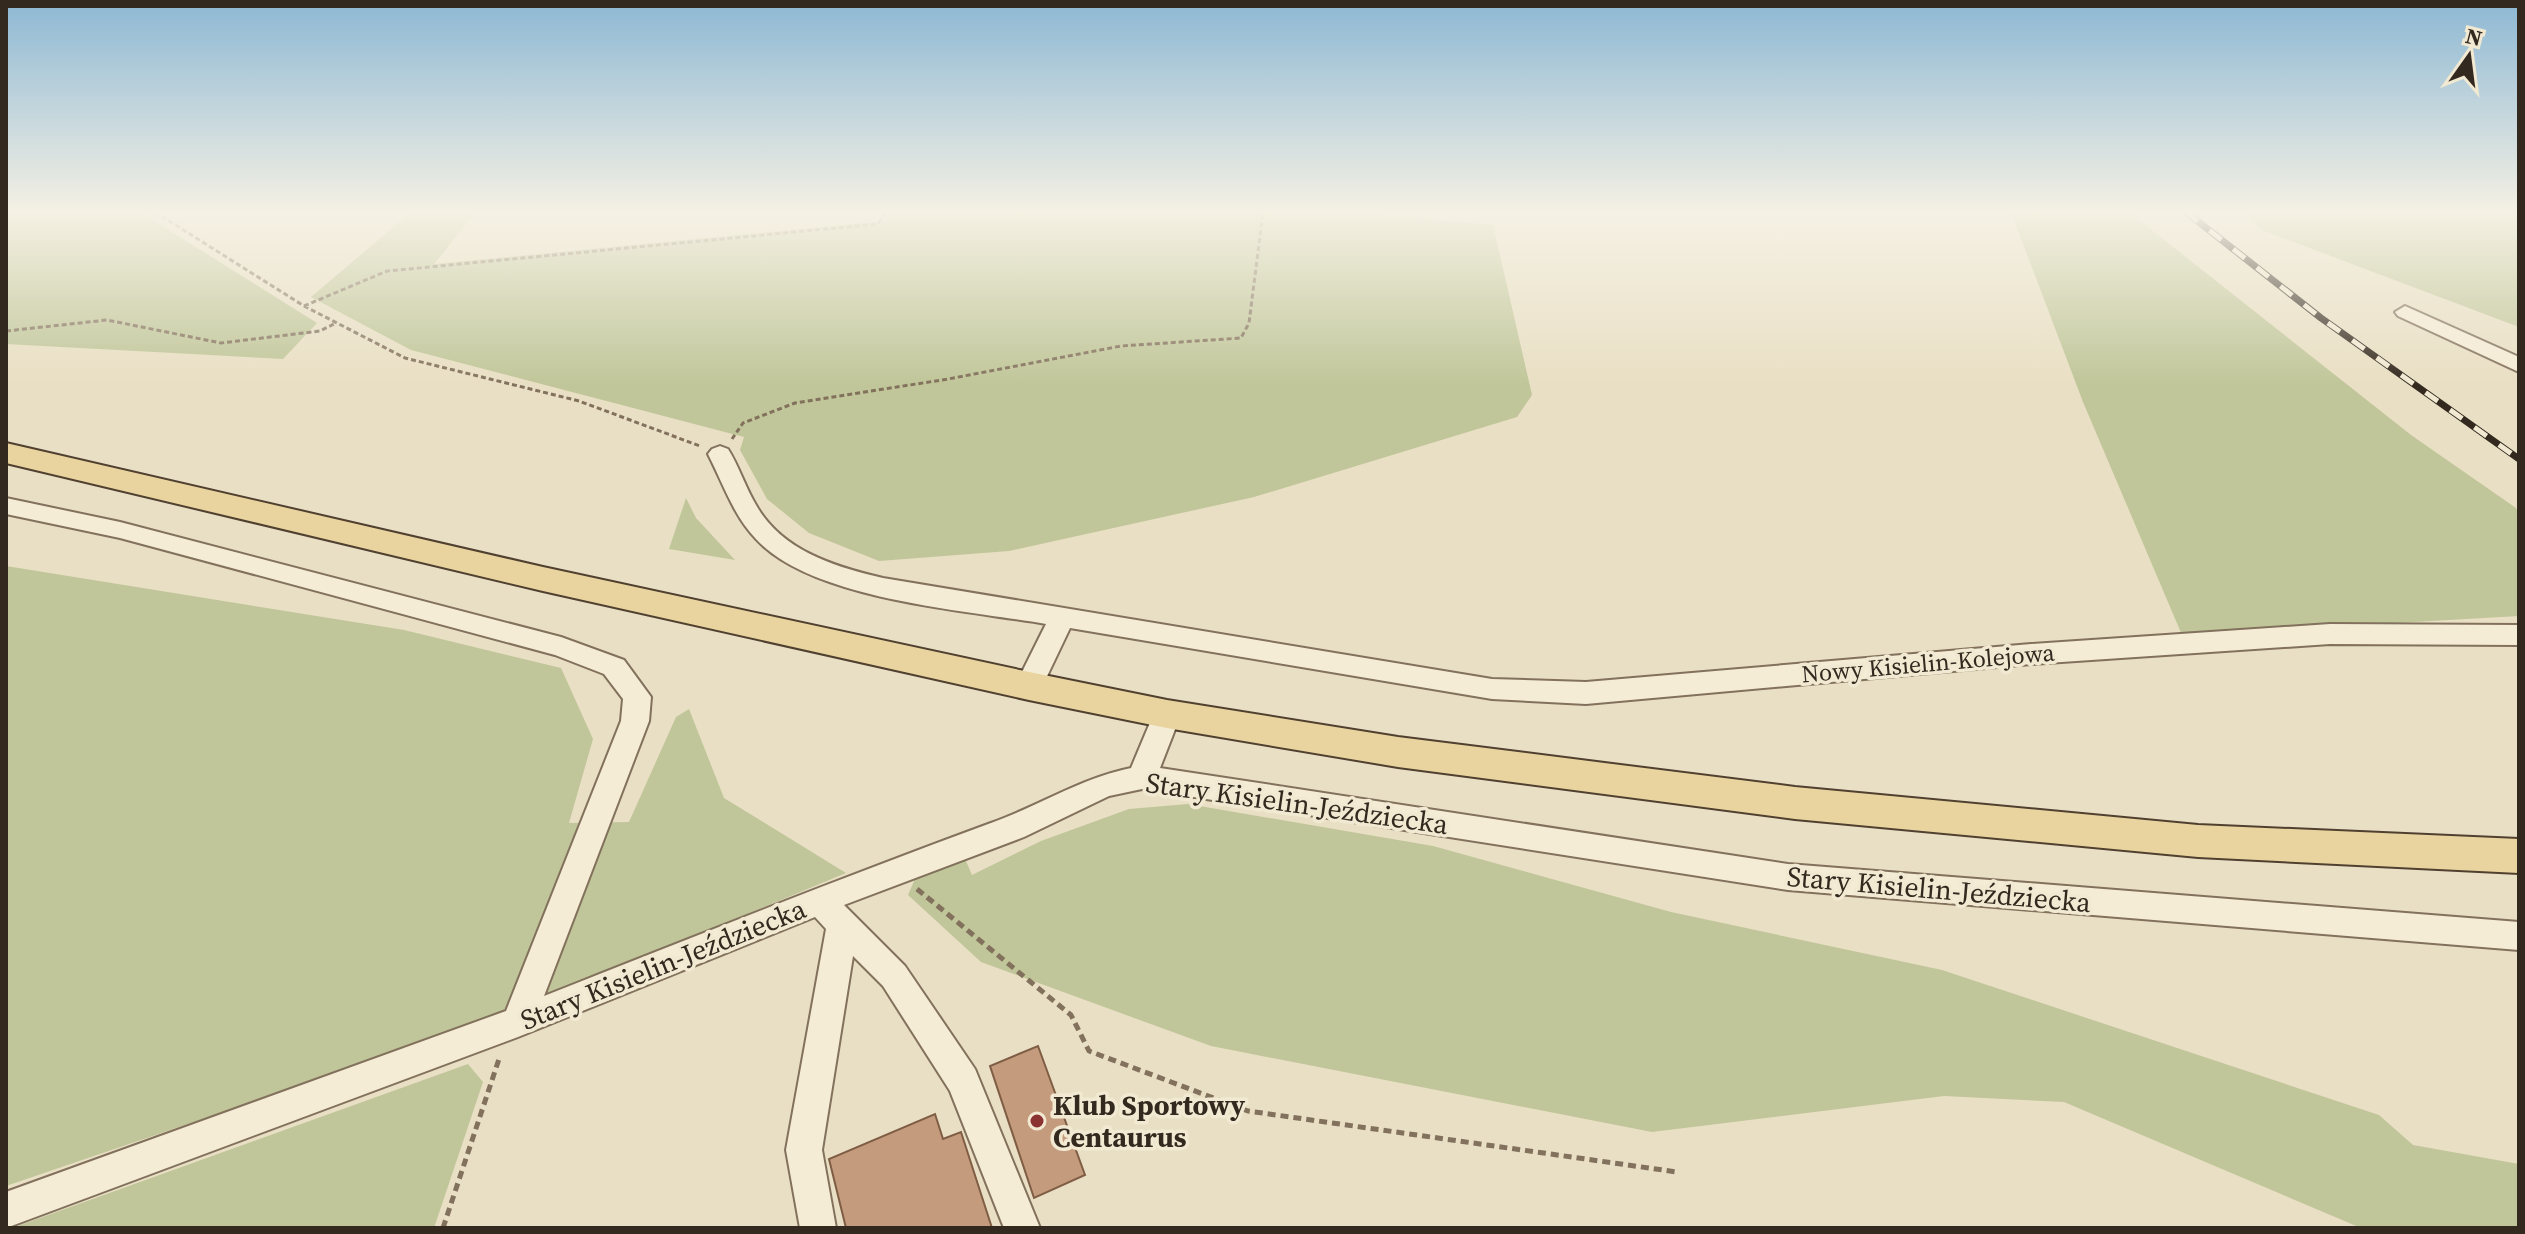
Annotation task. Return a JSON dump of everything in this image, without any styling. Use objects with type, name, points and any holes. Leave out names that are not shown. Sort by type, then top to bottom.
[{"type":"main road","points":[[6,453],[543,579],[1029,686],[1167,714],[1398,752],[1795,803],[2198,841],[2519,856]]},
{"type":"street","points":[[2405,312],[2519,365]]},
{"type":"street","name":"Nowy Kisielin-Kolejowa","points":[[720,454],[753,520],[777,546],[809,564],[883,587],[1492,689],[1586,693],[2031,654],[2330,634],[2519,635]]},
{"type":"street","points":[[6,506],[120,530],[455,618],[561,647],[614,667],[637,697],[635,721],[518,1022]]},
{"type":"street","points":[[1029,686],[1062,617]]},
{"type":"street","points":[[1142,777],[1167,714]]},
{"type":"street","name":"Stary Kisielin-Jeździecka","points":[[6,1210],[518,1022],[832,912],[897,872],[1013,828],[1104,785],[1142,777],[1788,877],[2519,936]]},
{"type":"street","points":[[818,1228],[804,1150],[832,912]]},
{"type":"street","points":[[832,912],[894,976],[963,1081],[1022,1228]]},
{"type":"path","points":[[246,270],[304,306],[405,358],[579,401],[720,454],[743,423],[795,403],[917,385],[1121,346],[1241,338],[1249,323],[1256,270]]},
{"type":"path","points":[[304,306],[387,271],[402,270]]},
{"type":"path","points":[[6,331],[107,320],[221,343],[320,331],[336,323]]},
{"type":"path","points":[[897,872],[1071,1015],[1089,1051],[1248,1111],[1677,1172]]},
{"type":"path","points":[[443,1228],[497,1062],[518,1022]]},
{"type":"green space","points":[[6,270],[232,270],[317,323],[283,359],[6,344]]},
{"type":"green space","points":[[343,270],[1503,270],[1532,395],[1517,417],[1254,497],[1009,551],[879,561],[809,533],[767,499],[740,450],[744,437],[411,350],[311,297]]},
{"type":"green space","points":[[2033,270],[2202,270],[2411,435],[2516,508],[2519,514],[2519,616],[2182,635],[2083,402]]},
{"type":"green space","points":[[2367,270],[2519,270],[2519,327]]},
{"type":"green space","points":[[686,498],[696,518],[735,560],[669,549]]},
{"type":"green space","points":[[6,566],[404,630],[561,668],[593,739],[569,823],[629,822],[676,717],[689,709],[724,798],[846,873],[498,1018],[6,1186]]},
{"type":"green space","points":[[1188,804],[1433,846],[1671,912],[1942,970],[2379,1115],[2413,1145],[2519,1164],[2519,1228],[2361,1228],[2064,1102],[1944,1096],[1652,1132],[1211,1046],[981,962],[908,895],[918,872],[963,854],[972,875],[1041,841],[1129,809]]},
{"type":"green space","points":[[468,1064],[483,1082],[434,1228],[12,1228]]},
{"type":"building","name":"Klub Sportowy Centaurus","points":[[1038,1046],[1085,1175],[1034,1198],[990,1066]]},
{"type":"building","points":[[935,1114],[943,1139],[961,1132],[992,1228],[846,1228],[829,1159]]},
{"type":"railway","points":[[2259,270],[2321,318],[2519,459]]},
{"type":"place","name":"Klub Sportowy Centaurus","points":[[1037,1121]]}]
